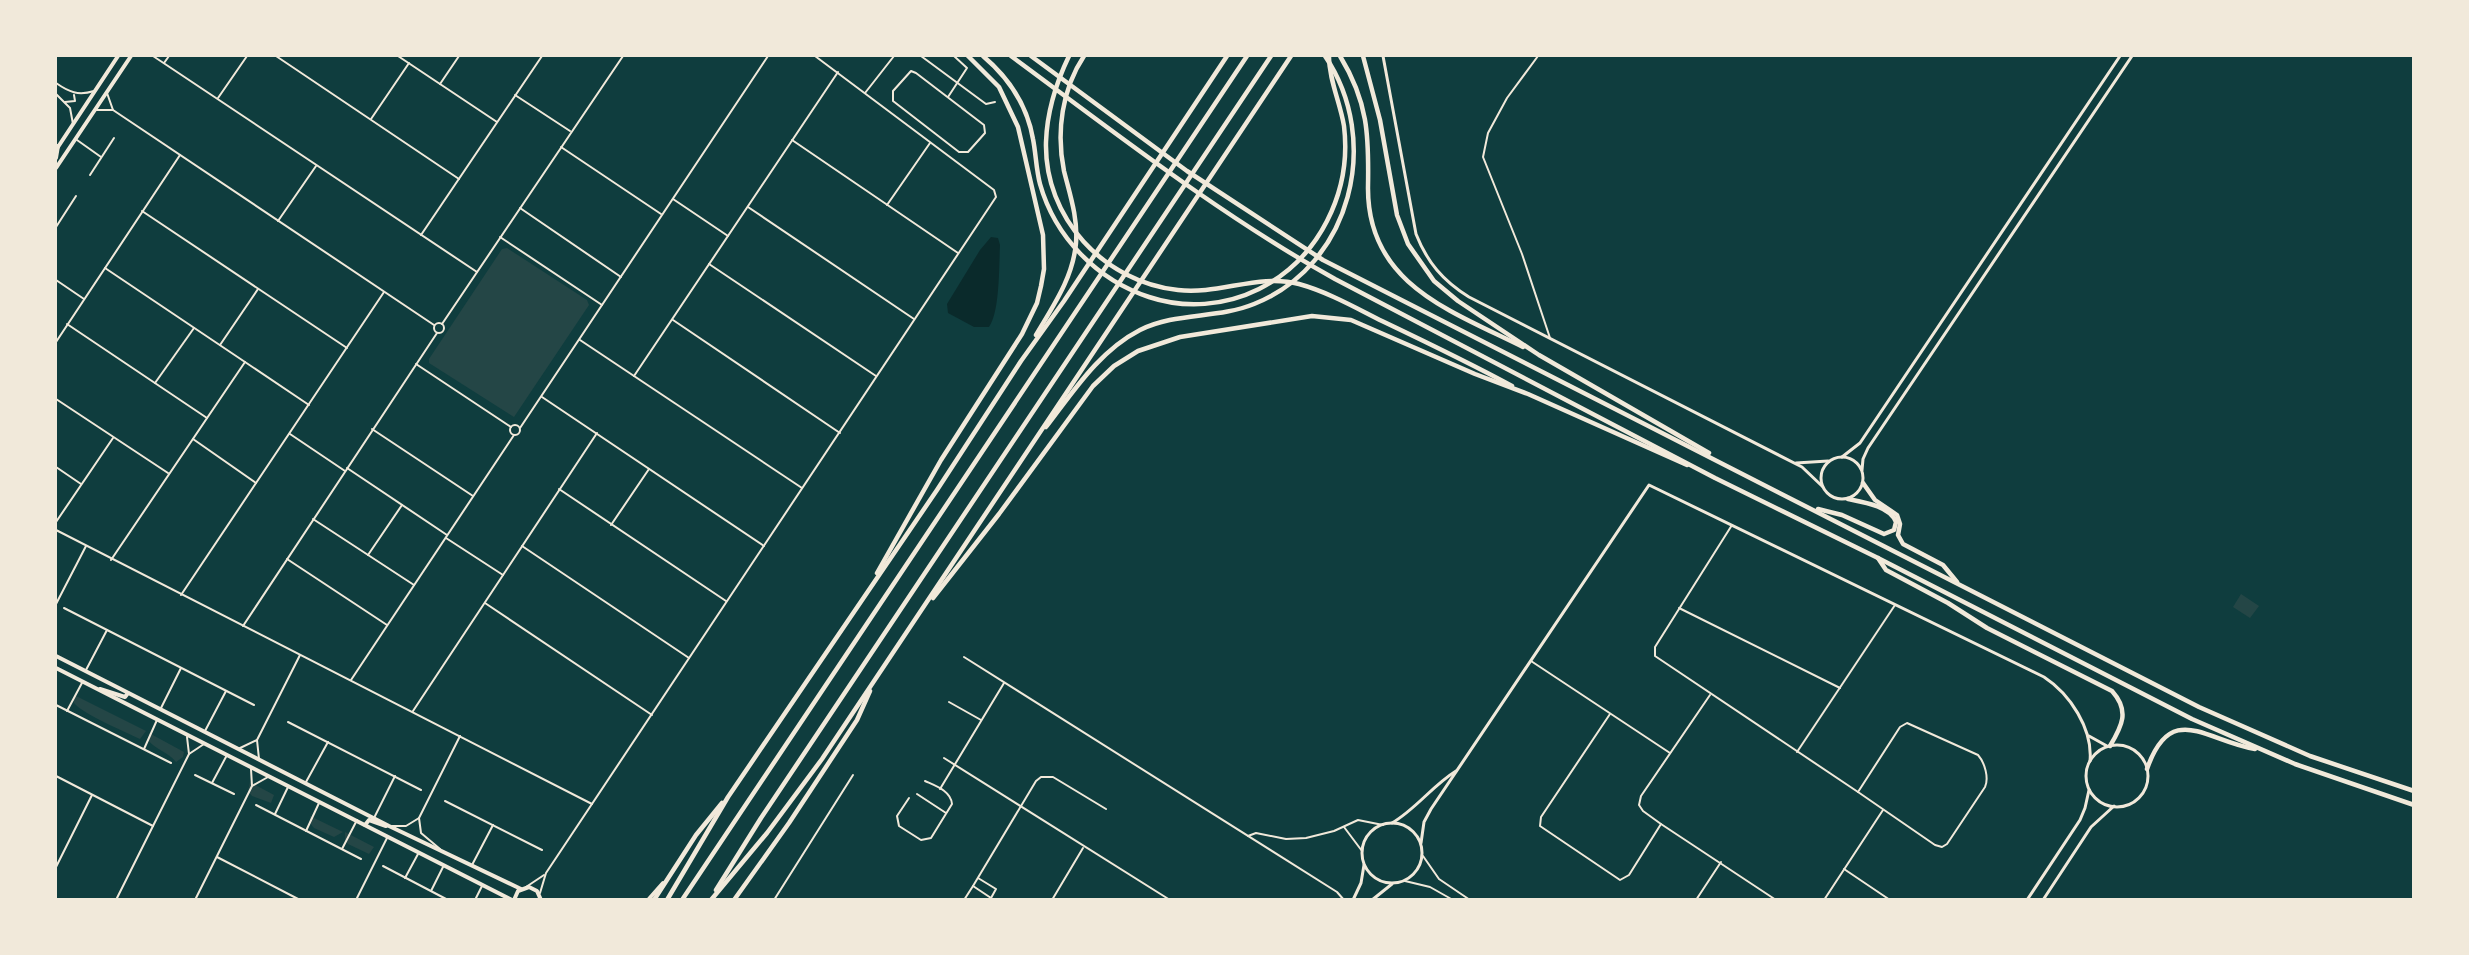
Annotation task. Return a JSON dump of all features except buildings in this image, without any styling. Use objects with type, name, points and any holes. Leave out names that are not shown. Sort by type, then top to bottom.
[{"type":"highway","points":[[873,582],[888,550],[941,460],[1022,334],[1037,303],[1041,286],[1043,235],[1018,127],[999,87],[990,75],[968,56]]},
{"type":"highway","points":[[983,56],[997,68],[1012,87],[1023,107],[1031,130],[1041,186],[1066,236],[1090,264],[1105,276],[1138,294],[1176,303],[1211,303],[1259,289],[1287,271],[1317,238],[1337,199],[1344,170],[1344,132],[1327,56]]},
{"type":"highway","points":[[1011,56],[1178,179],[1283,250],[1352,289],[1715,478],[1878,558],[2192,719],[2260,750],[2414,805]]},
{"type":"highway","points":[[1031,56],[1214,190],[1323,260],[2235,724],[2310,756],[2414,791]]},
{"type":"highway","points":[[1069,56],[1052,98],[1046,144],[1047,167],[1052,188],[1071,227],[1100,258],[1137,280],[1179,290],[1222,288],[1262,281],[1298,284],[1426,342],[1528,394]]},
{"type":"highway","points":[[1021,361],[1059,296],[1072,262],[1076,226],[1061,151],[1060,130],[1068,90],[1084,56]]},
{"type":"highway","points":[[667,900],[728,797],[938,490],[1021,361],[1227,56]]},
{"type":"highway","points":[[682,900],[1247,56]]},
{"type":"highway","points":[[711,900],[760,818],[1271,56]]},
{"type":"highway","points":[[711,900],[767,833],[822,759],[923,609],[958,552],[1028,451],[1060,399],[1291,56]]},
{"type":"highway","points":[[1028,451],[1106,354],[1128,337],[1167,320],[1232,311],[1265,299],[1307,268],[1331,238],[1340,222],[1350,192],[1355,142],[1348,105],[1327,56]]},
{"type":"highway","points":[[1340,56],[1358,91],[1368,133],[1369,204],[1376,235],[1390,262],[1400,275],[1424,296],[1539,355],[1682,436],[1722,462]]},
{"type":"highway","points":[[1363,56],[1380,120],[1397,215],[1416,257],[1434,281],[1452,297],[1539,355]]},
{"type":"highway","points":[[923,609],[999,514],[1093,386],[1114,366],[1152,345],[1180,337],[1293,319],[1332,317],[1369,326],[1715,478]]},
{"type":"highway","points":[[1863,483],[1875,500],[1898,518],[1898,535],[1903,544],[1943,565],[1957,582]]},
{"type":"highway","points":[[1814,509],[1842,515],[1884,534],[1894,530],[1896,522],[1893,515],[1871,504],[1848,499]]},
{"type":"highway","points":[[1878,558],[1886,570],[1948,603],[1987,628],[2112,691],[2121,704],[2123,720],[2109,746]]},
{"type":"highway","points":[[734,900],[789,823],[857,720],[871,686]]},
{"type":"highway","points":[[2147,769],[2159,742],[2170,734],[2183,730],[2202,732],[2240,746],[2260,750]]},
{"type":"highway","points":[[654,900],[704,825],[728,797]]},
{"type":"main road","points":[[56,158],[56,146],[118,56]]},
{"type":"main road","points":[[56,168],[131,56]]},
{"type":"main road","points":[[56,656],[472,867],[523,888],[534,888],[541,898]]},
{"type":"main road","points":[[56,668],[513,900],[523,888]]},
{"type":"main road","points":[[96,688],[125,697],[128,693]]},
{"type":"main road","points":[[365,825],[369,820],[389,826]]},
{"type":"main road","points":[[648,900],[669,876]]},
{"type":"street","points":[[153,56],[477,272]]},
{"type":"street","points":[[164,63],[170,56]]},
{"type":"street","points":[[218,99],[247,56]]},
{"type":"street","points":[[276,56],[459,178]]},
{"type":"street","points":[[398,56],[497,122]]},
{"type":"street","points":[[440,84],[459,56]]},
{"type":"street","points":[[421,235],[542,56]]},
{"type":"street","points":[[108,89],[108,100],[113,110],[435,325],[442,324],[623,56]]},
{"type":"street","points":[[351,681],[514,435],[519,434],[520,428],[541,396],[768,56]]},
{"type":"street","points":[[541,898],[546,873],[995,199],[996,194],[815,56]]},
{"type":"street","points":[[865,93],[894,56]]},
{"type":"street","points":[[921,56],[988,105],[995,102]]},
{"type":"street","points":[[948,97],[967,68],[954,56]]},
{"type":"street","points":[[1383,56],[1412,220],[1418,241],[1428,260],[1446,281],[1457,290],[1794,463],[1810,472],[1829,496],[1848,499],[1857,493],[1863,483],[1863,459],[1868,448],[2132,56]]},
{"type":"street","points":[[1538,56],[1507,98],[1485,141],[1483,157],[1522,254],[1550,338]]},
{"type":"street","points":[[1794,463],[1829,461],[1842,457],[1860,443],[2120,56]]},
{"type":"street","points":[[370,119],[408,63]]},
{"type":"street","points":[[911,71],[948,97],[986,128],[985,133],[965,154],[959,152],[895,103],[892,94],[906,74],[911,71]]},
{"type":"street","points":[[634,376],[838,72]]},
{"type":"street","points":[[56,83],[76,97],[75,101],[65,102]]},
{"type":"street","points":[[72,93],[81,94],[94,91]]},
{"type":"street","points":[[56,94],[72,113],[73,124]]},
{"type":"street","points":[[515,95],[571,132]]},
{"type":"street","points":[[94,110],[113,110]]},
{"type":"street","points":[[90,175],[114,138]]},
{"type":"street","points":[[75,139],[101,157]]},
{"type":"street","points":[[792,141],[958,253]]},
{"type":"street","points":[[887,205],[930,142]]},
{"type":"street","points":[[561,147],[662,215]]},
{"type":"street","points":[[56,342],[180,155]]},
{"type":"street","points":[[278,221],[316,165]]},
{"type":"street","points":[[56,226],[76,196]]},
{"type":"street","points":[[672,199],[728,236]]},
{"type":"street","points":[[748,207],[915,320]]},
{"type":"street","points":[[520,208],[621,277]]},
{"type":"street","points":[[142,211],[346,348]]},
{"type":"street","points":[[500,237],[602,305]]},
{"type":"street","points":[[709,264],[877,376]]},
{"type":"street","points":[[105,268],[309,405]]},
{"type":"street","points":[[56,280],[84,299]]},
{"type":"street","points":[[220,345],[258,289]]},
{"type":"street","points":[[181,595],[384,292]]},
{"type":"street","points":[[672,320],[840,433]]},
{"type":"street","points":[[67,324],[207,418]]},
{"type":"street","points":[[242,626],[437,333],[444,331],[442,324]]},
{"type":"street","points":[[435,325],[434,331],[437,333]]},
{"type":"street","points":[[155,383],[194,328]]},
{"type":"street","points":[[579,340],[802,488]]},
{"type":"street","points":[[111,560],[245,362]]},
{"type":"street","points":[[416,364],[511,428],[510,431],[514,435]]},
{"type":"street","points":[[541,396],[764,546]]},
{"type":"street","points":[[56,399],[170,474]]},
{"type":"street","points":[[511,428],[514,425],[520,428]]},
{"type":"street","points":[[372,429],[473,496]]},
{"type":"street","points":[[412,712],[597,433]]},
{"type":"street","points":[[289,434],[402,505],[503,575]]},
{"type":"street","points":[[56,522],[113,437]]},
{"type":"street","points":[[193,440],[256,483]]},
{"type":"street","points":[[1842,457],[1854,461],[1862,470]]},
{"type":"street","points":[[1822,486],[1821,472],[1829,461]]},
{"type":"street","points":[[56,467],[81,484]]},
{"type":"street","points":[[611,525],[649,469]]},
{"type":"street","points":[[1470,900],[1439,879],[1423,856],[1422,829],[1427,815],[1648,484],[2052,682],[2072,704],[2088,735],[2090,761]]},
{"type":"street","points":[[559,489],[726,602]]},
{"type":"street","points":[[369,555],[402,505]]},
{"type":"street","points":[[314,519],[414,585]]},
{"type":"street","points":[[1732,525],[1655,647],[1654,653],[1657,659],[1935,845],[1945,846],[1986,785],[1987,778],[1982,759],[1975,754],[1914,724],[1905,723],[1858,792]]},
{"type":"street","points":[[56,530],[592,804]]},
{"type":"street","points":[[56,604],[86,546]]},
{"type":"street","points":[[522,546],[690,658]]},
{"type":"street","points":[[287,559],[387,626]]},
{"type":"street","points":[[484,603],[652,715]]},
{"type":"street","points":[[1797,752],[1895,605]]},
{"type":"street","points":[[64,608],[254,705]]},
{"type":"street","points":[[1679,608],[1840,688]]},
{"type":"street","points":[[85,671],[107,630]]},
{"type":"street","points":[[259,760],[257,740],[300,656]]},
{"type":"street","points":[[964,657],[1337,892],[1344,900]]},
{"type":"street","points":[[1531,661],[1670,753]]},
{"type":"street","points":[[160,709],[181,668]]},
{"type":"street","points":[[67,711],[82,681]]},
{"type":"street","points":[[940,789],[1005,683]]},
{"type":"street","points":[[205,732],[225,691]]},
{"type":"street","points":[[1710,695],[1639,802],[1643,810],[1661,824],[1776,900]]},
{"type":"street","points":[[950,702],[982,721]]},
{"type":"street","points":[[56,705],[171,763]]},
{"type":"street","points":[[1611,714],[1541,817],[1540,826],[1584,858],[1620,880],[1629,874],[1661,824]]},
{"type":"street","points":[[144,749],[157,720]]},
{"type":"street","points":[[288,722],[421,790]]},
{"type":"street","points":[[186,734],[189,754]]},
{"type":"street","points":[[2088,735],[2109,746],[2120,746],[2133,750],[2141,756],[2147,769],[2146,785],[2139,797],[2128,805],[2114,806],[2101,802],[2089,788]]},
{"type":"street","points":[[389,826],[406,826],[419,818],[460,736]]},
{"type":"street","points":[[238,749],[257,740]]},
{"type":"street","points":[[306,783],[328,742]]},
{"type":"street","points":[[116,900],[189,754],[205,744]]},
{"type":"street","points":[[2027,900],[2080,820],[2089,788],[2086,774],[2090,761],[2096,753],[2109,746]]},
{"type":"street","points":[[212,783],[227,755]]},
{"type":"street","points":[[944,758],[1170,900]]},
{"type":"street","points":[[195,900],[252,786],[250,766]]},
{"type":"street","points":[[1248,836],[1256,833],[1286,838],[1306,838],[1344,827],[1358,820],[1383,825],[1392,823],[1457,770]]},
{"type":"street","points":[[195,775],[234,794]]},
{"type":"street","points":[[774,900],[853,775]]},
{"type":"street","points":[[56,776],[153,826]]},
{"type":"street","points":[[252,786],[270,776]]},
{"type":"street","points":[[374,818],[395,776]]},
{"type":"street","points":[[964,900],[1036,781],[1047,776],[1056,779],[1106,810]]},
{"type":"street","points":[[909,798],[897,816],[899,826],[921,840],[930,838],[952,804],[952,799],[925,781]]},
{"type":"street","points":[[275,814],[289,786]]},
{"type":"street","points":[[917,794],[946,813]]},
{"type":"street","points":[[56,867],[92,795]]},
{"type":"street","points":[[445,801],[542,850]]},
{"type":"street","points":[[306,831],[320,802]]},
{"type":"street","points":[[256,805],[361,859]]},
{"type":"street","points":[[2043,900],[2091,828],[2114,806]]},
{"type":"street","points":[[1824,900],[1884,810]]},
{"type":"street","points":[[419,818],[421,833],[446,854]]},
{"type":"street","points":[[342,849],[357,820]]},
{"type":"street","points":[[1392,823],[1410,828],[1421,843]]},
{"type":"street","points":[[472,867],[493,825]]},
{"type":"street","points":[[1362,851],[1367,838],[1383,825]]},
{"type":"street","points":[[1344,827],[1362,851],[1364,863],[1361,884],[1353,900]]},
{"type":"street","points":[[356,900],[388,836]]},
{"type":"street","points":[[1052,900],[1084,847]]},
{"type":"street","points":[[405,878],[419,852]]},
{"type":"street","points":[[1404,881],[1419,868],[1423,856]]},
{"type":"street","points":[[216,857],[300,900]]},
{"type":"street","points":[[1696,900],[1721,862]]},
{"type":"street","points":[[1364,863],[1375,878],[1393,883],[1404,881],[1430,886],[1453,900]]},
{"type":"street","points":[[431,891],[445,864]]},
{"type":"street","points":[[383,867],[448,900]]},
{"type":"street","points":[[1844,869],[1890,900]]},
{"type":"street","points":[[523,888],[546,873]]},
{"type":"street","points":[[973,886],[990,898],[996,889],[978,878]]},
{"type":"street","points":[[1372,900],[1393,883]]},
{"type":"street","points":[[475,900],[484,884]]},
{"type":"shaded area","points":[[991,237],[998,238],[1000,245],[995,311],[989,327],[974,327],[948,313],[947,304],[980,250]]},
{"type":"shaded area","points":[[507,248],[587,300],[589,305],[514,417],[429,363],[429,359],[502,249]]},
{"type":"shaded area","points":[[2241,594],[2259,606],[2250,618],[2233,607]]},
{"type":"shaded area","points":[[74,695],[146,731],[140,739],[86,713],[74,703]]},
{"type":"shaded area","points":[[149,733],[184,752],[183,757],[176,762],[148,740]]},
{"type":"shaded area","points":[[250,782],[274,795],[271,803],[252,796],[248,791]]},
{"type":"shaded area","points":[[310,816],[343,832],[334,837],[314,828],[310,823]]},
{"type":"shaded area","points":[[345,832],[374,847],[369,854],[348,844],[345,840]]}]
